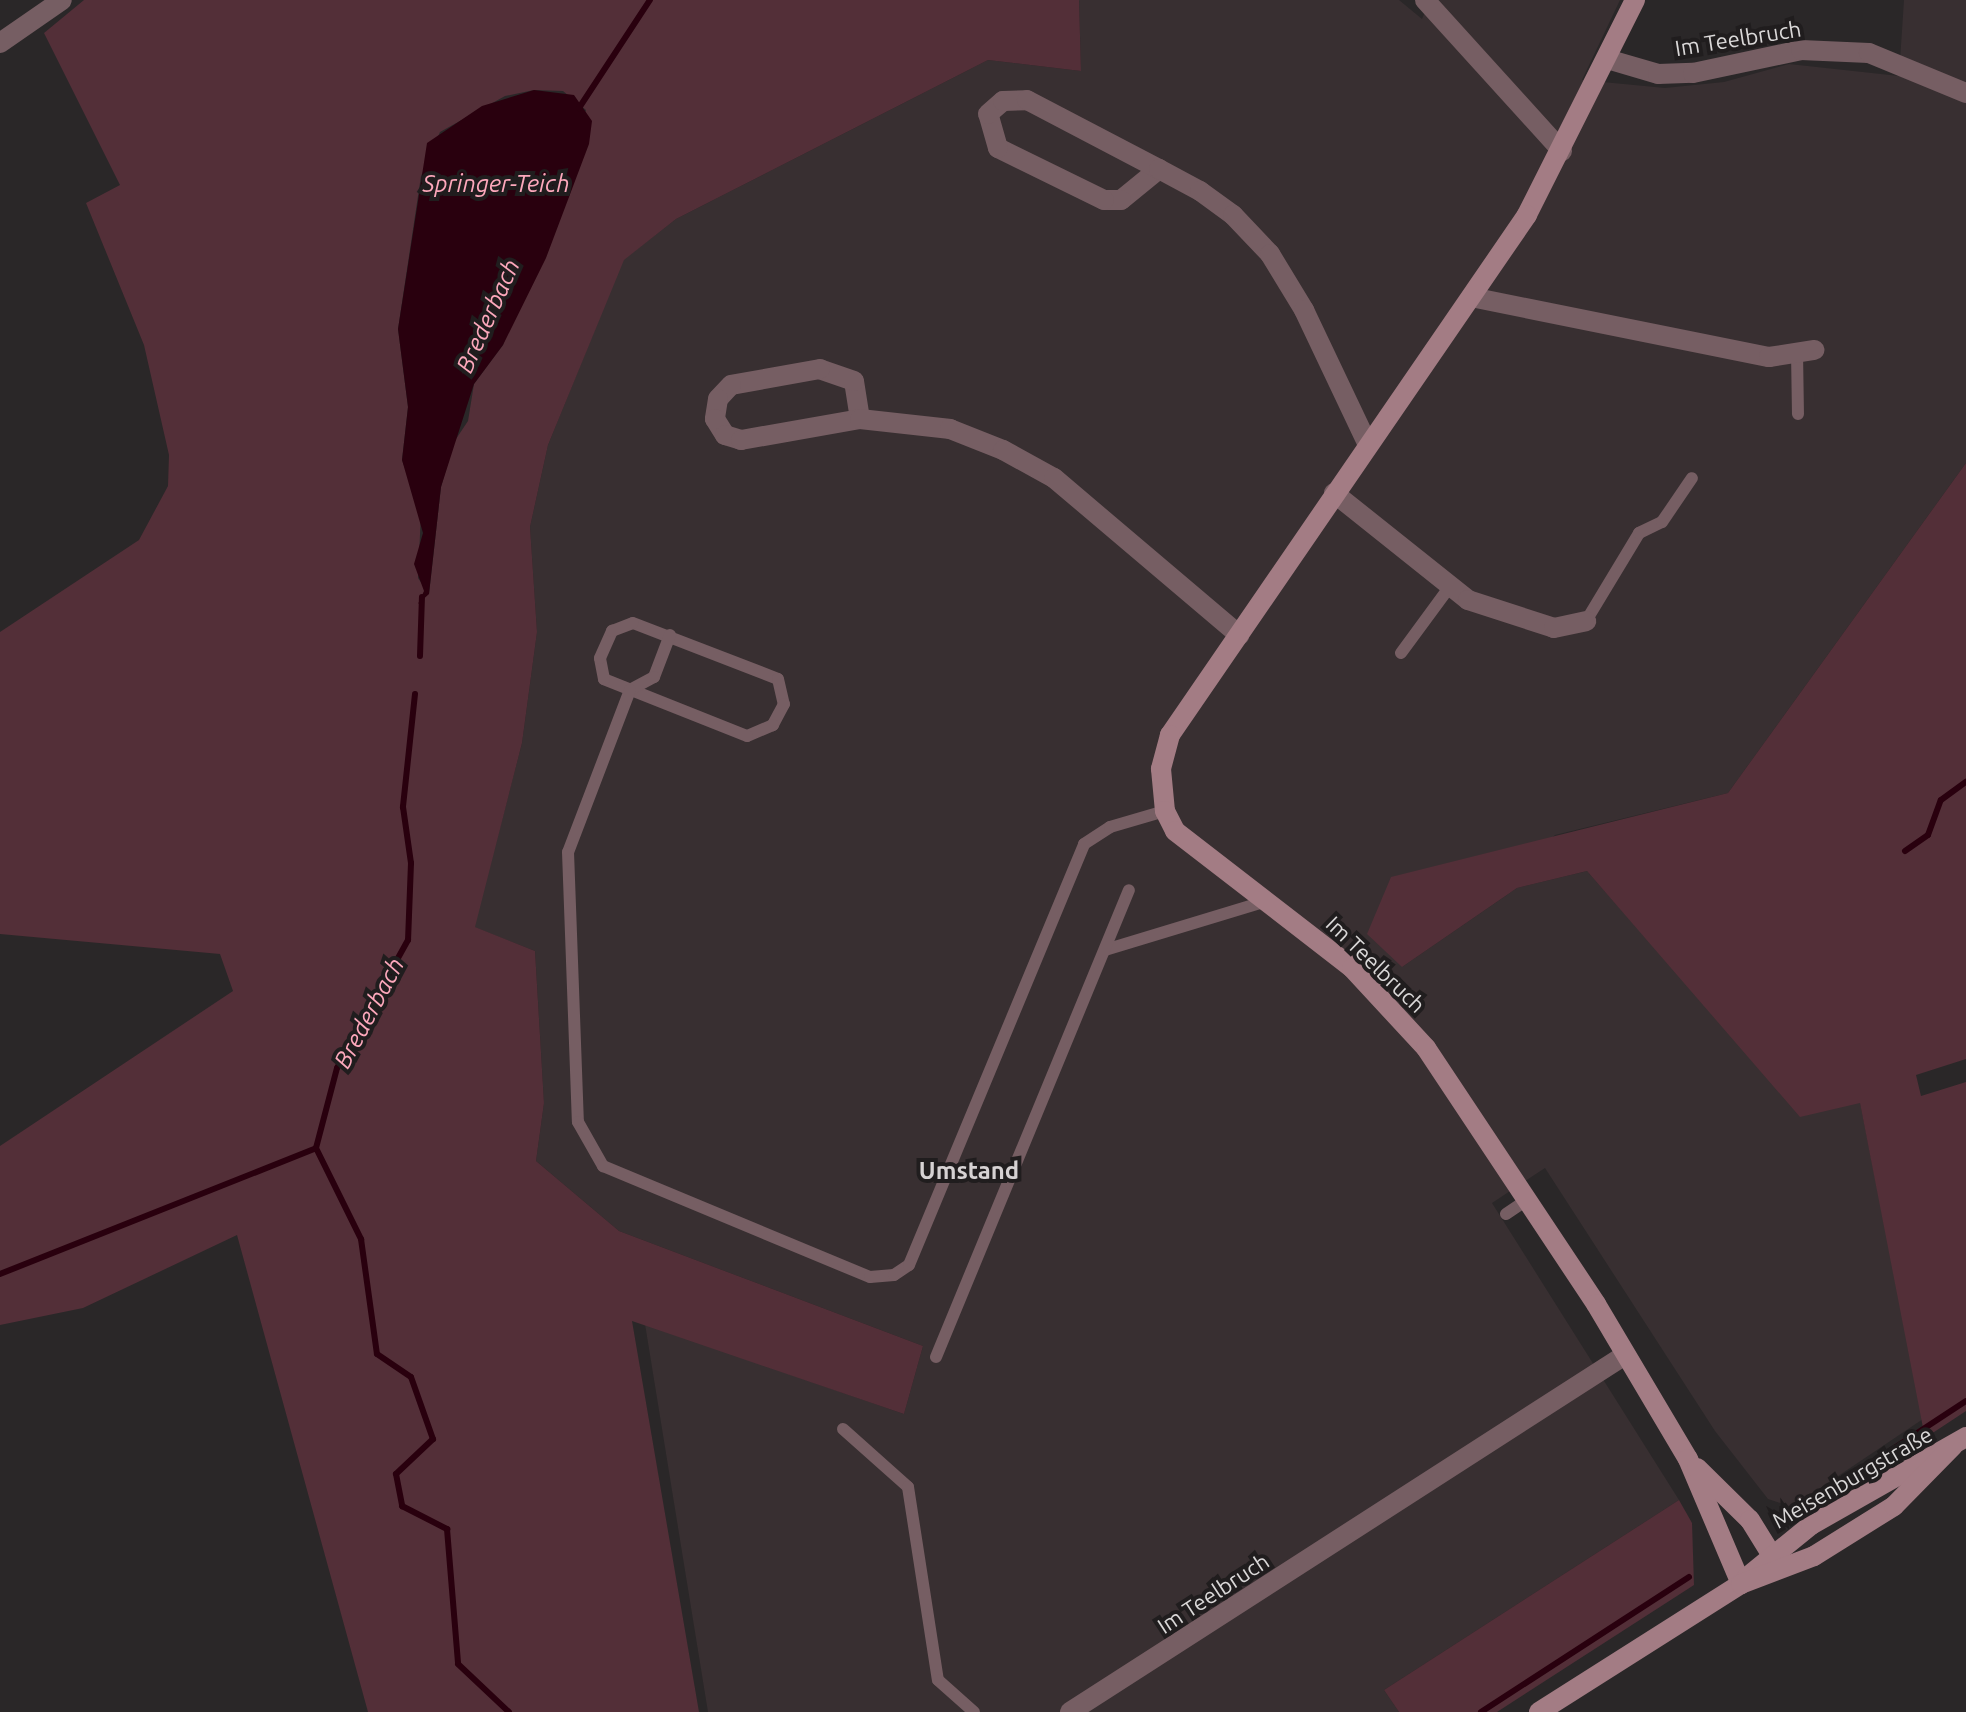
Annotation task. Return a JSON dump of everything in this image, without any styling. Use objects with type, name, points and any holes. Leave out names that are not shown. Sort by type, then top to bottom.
[{"type":"street","points":[[0,43],[62,0]]},
{"type":"street","points":[[1425,0],[1562,151]]},
{"type":"street","points":[[1165,811],[1161,769],[1170,735],[1471,297],[1562,151],[1635,0]]},
{"type":"street","name":"Im Teelbruch","points":[[1607,59],[1658,74],[1693,73],[1801,50],[1869,53],[1966,93]]},
{"type":"street","points":[[1159,169],[1121,200],[1104,200],[998,148],[988,114],[1003,101],[1027,100],[1159,169],[1233,215],[1270,254],[1368,445]]},
{"type":"street","points":[[1471,297],[1769,357],[1806,351]]},
{"type":"street","points":[[860,419],[854,381],[820,369],[731,385],[718,399],[715,419],[725,435],[741,440],[860,419],[950,429],[1054,478],[1239,635]]},
{"type":"street","points":[[1334,493],[1448,589],[1521,621],[1554,628],[1586,621]]},
{"type":"street","name":"Im Teelbruch","points":[[1165,811],[1194,850],[1269,900],[1352,968],[1426,1048],[1527,1200],[1688,1459],[1741,1584]]},
{"type":"street","name":"Im Teelbruch","points":[[1070,1712],[1622,1357]]},
{"type":"street","name":"Meisenburgstraße","points":[[1539,1712],[1960,1442]]},
{"type":"street","name":"Meisenburgstraße","points":[[1775,1561],[1894,1506],[1960,1442]]},
{"type":"street","name":"Im Teelbruch","points":[[1688,1459],[1750,1520],[1775,1561]]},
{"type":"lane","points":[[1798,414],[1806,351]]},
{"type":"lane","points":[[1586,621],[1639,533],[1662,522],[1692,478]]},
{"type":"lane","points":[[1401,653],[1448,589]]},
{"type":"lane","points":[[633,623],[778,679],[784,704],[773,725],[747,736],[630,690],[604,679],[600,658],[612,631],[633,623]]},
{"type":"lane","points":[[670,635],[654,677],[630,690],[568,852],[578,1122],[590,1154],[603,1166],[870,1277],[894,1275],[909,1265],[1084,844],[1110,827],[1165,811]]},
{"type":"lane","points":[[936,1357],[1129,890]]},
{"type":"lane","points":[[1105,950],[1269,900]]},
{"type":"lane","points":[[1506,1214],[1527,1200]]},
{"type":"lane","points":[[843,1429],[908,1487],[938,1680],[974,1712]]},
{"type":"shaded area","points":[[84,0],[1079,0],[1081,71],[988,60],[676,219],[624,260],[548,445],[530,527],[537,632],[522,743],[475,927],[535,951],[544,1103],[536,1161],[619,1231],[923,1346],[904,1414],[632,1321],[699,1712],[368,1712],[237,1235],[83,1308],[0,1325],[0,1146],[233,991],[220,954],[0,934],[0,632],[139,540],[168,486],[169,455],[144,345],[86,203],[120,185],[44,33]],"holes":[[[534,90],[563,91],[586,110],[503,345],[474,384],[468,421],[454,442],[441,487],[429,594],[418,578],[421,513],[402,460],[408,407],[398,329],[421,176],[440,132],[505,96]]]},
{"type":"shaded area","points":[[1079,0],[1399,0],[1422,19],[1430,0],[1620,0],[1582,80],[1665,88],[1724,82],[1789,64],[1899,76],[1904,0],[1966,0],[1966,463],[1728,793],[1555,835],[1402,967],[1517,888],[1587,871],[1737,1041],[1860,1102],[1923,1419],[1792,1507],[1768,1499],[1715,1431],[1545,1168],[1492,1203],[1679,1500],[1384,1690],[1399,1712],[708,1712],[645,1324],[904,1414],[923,1346],[619,1231],[536,1161],[544,1103],[535,951],[474,927],[522,743],[537,632],[530,527],[548,445],[623,260],[676,219],[988,60],[1081,71]]},
{"type":"shaded area","points":[[1966,463],[1966,1059],[1916,1075],[1921,1096],[1966,1082],[1966,1411],[1925,1438],[1860,1103],[1800,1117],[1587,871],[1517,888],[1402,967],[1367,934],[1391,877],[1728,793]]},
{"type":"shaded area","points":[[1679,1500],[1692,1523],[1694,1585],[1497,1712],[1399,1712],[1384,1690]]},
{"type":"water","name":"Springer-Teich","points":[[534,90],[574,95],[592,121],[589,144],[546,258],[503,345],[474,384],[441,487],[429,594],[418,604],[424,591],[414,564],[423,533],[402,460],[408,407],[398,329],[427,143],[482,106]]},
{"type":"waterway","name":"Brederbach","points":[[579,108],[650,0]]},
{"type":"waterway","name":"Brederbach","points":[[420,656],[422,597]]},
{"type":"waterway","name":"Brederbach","points":[[415,694],[403,807],[411,863],[408,940],[337,1068],[316,1148],[361,1239],[377,1354],[411,1377],[433,1439],[396,1474],[402,1506],[447,1529],[458,1664],[509,1712]]},
{"type":"waterway","points":[[1905,851],[1928,835],[1941,800],[1966,782]]},
{"type":"waterway","points":[[0,1274],[316,1148]]},
{"type":"waterway","points":[[1806,1506],[1966,1401]]},
{"type":"waterway","points":[[1481,1712],[1689,1577]]},
{"type":"district","name":"Umstand","points":[[969,1171]]}]
